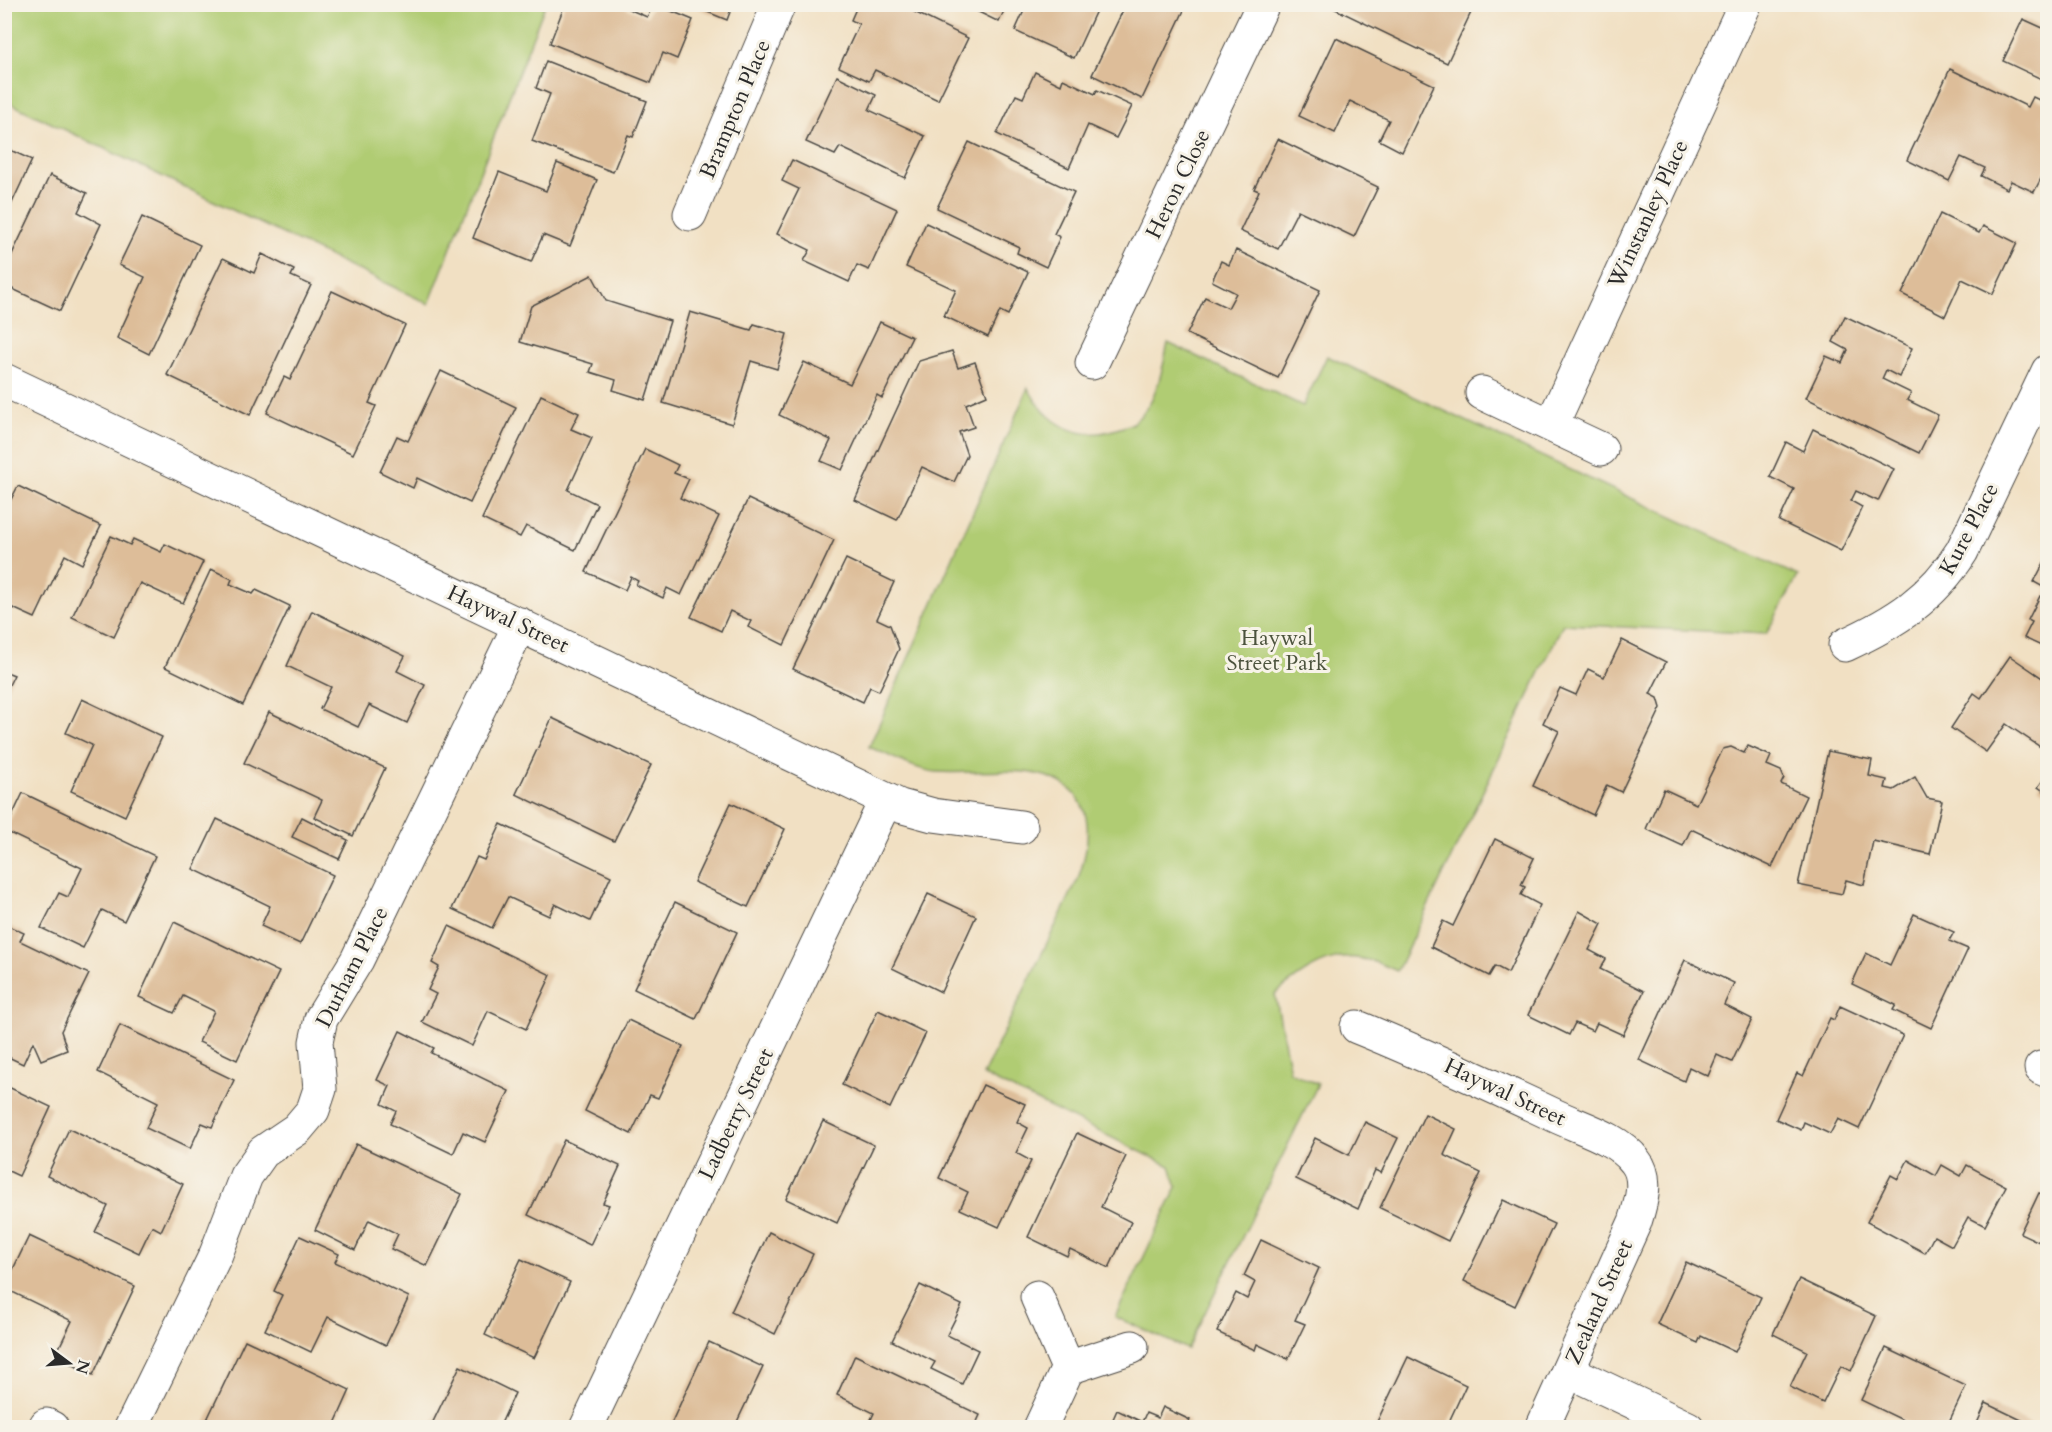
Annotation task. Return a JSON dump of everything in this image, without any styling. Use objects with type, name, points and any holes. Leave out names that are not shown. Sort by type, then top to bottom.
[{"type":"street","name":"Brampton Place","points":[[690,214],[779,4]]},
{"type":"street","name":"Heron Close","points":[[1092,363],[1263,4]]},
{"type":"street","name":"Winstanley Place","points":[[1552,424],[1745,4]]},
{"type":"street","name":"Kure Place","points":[[1845,645],[1908,610],[1932,592],[1948,573],[1962,551],[2048,371]]},
{"type":"street","name":"Haywal Street","points":[[4,380],[886,800],[917,812],[1021,827]]},
{"type":"street","points":[[1482,393],[1601,449]]},
{"type":"street","name":"Durham Place","points":[[131,1428],[216,1254],[246,1176],[263,1152],[297,1129],[313,1110],[320,1089],[316,1042],[321,1019],[357,960],[519,624]]},
{"type":"street","name":"Ladberry Street","points":[[586,1428],[886,800]]},
{"type":"street","name":"Haywal Street","points":[[1357,1027],[1431,1057],[1606,1139],[1635,1161],[1641,1172]]},
{"type":"street","name":"Zealand Street","points":[[1542,1428],[1635,1222],[1642,1201],[1641,1172]]},
{"type":"street","points":[[1037,1298],[1068,1368]]},
{"type":"street","points":[[1040,1428],[1068,1368],[1132,1347]]},
{"type":"street","points":[[1568,1371],[1688,1428]]},
{"type":"green space","points":[[4,5],[545,5],[429,304],[5,101]]},
{"type":"green space","name":"Haywal Street Park","points":[[1168,343],[1303,406],[1327,356],[1798,576],[1766,634],[1563,624],[1397,971],[1361,959],[1333,960],[1319,964],[1305,972],[1275,994],[1290,1072],[1318,1084],[1187,1349],[1115,1317],[1177,1187],[1170,1166],[983,1075],[1078,879],[1087,841],[1087,824],[1083,808],[1076,795],[1064,784],[1047,777],[1014,771],[928,771],[869,747],[1028,388],[1044,411],[1064,427],[1088,433],[1102,433],[1126,426],[1142,414],[1148,406],[1161,375]]},
{"type":"building","points":[[565,4],[617,4],[647,17],[654,4],[693,20],[677,59],[663,53],[651,83],[550,43]]},
{"type":"building","points":[[688,4],[733,4],[727,20]]},
{"type":"building","points":[[858,4],[898,4],[968,38],[938,100],[875,70],[869,81],[839,67],[859,24],[851,20]]},
{"type":"building","points":[[962,4],[1007,4],[999,22]]},
{"type":"building","points":[[1027,4],[1099,4],[1074,58],[1015,31]]},
{"type":"building","points":[[1126,4],[1187,4],[1142,99],[1092,75]]},
{"type":"building","points":[[1335,4],[1475,4],[1447,63],[1333,8]]},
{"type":"building","points":[[2023,19],[2045,29],[2048,24],[2048,82],[2003,61]]},
{"type":"building","points":[[1336,38],[1434,85],[1402,152],[1379,140],[1389,120],[1350,101],[1335,133],[1299,116]]},
{"type":"building","points":[[546,61],[647,101],[633,137],[628,135],[613,172],[532,141],[550,94],[536,88]]},
{"type":"building","points":[[1950,69],[2028,107],[2033,97],[2048,104],[2048,165],[2034,192],[2011,181],[2007,189],[1981,176],[1985,168],[1961,157],[1949,181],[1907,160]]},
{"type":"building","points":[[1035,72],[1061,85],[1063,79],[1095,94],[1097,90],[1132,106],[1116,138],[1088,125],[1069,168],[997,134],[1016,95],[1023,98]]},
{"type":"building","points":[[837,76],[876,95],[869,110],[925,136],[905,178],[840,147],[835,155],[806,142]]},
{"type":"building","points":[[1278,139],[1378,187],[1354,237],[1298,210],[1278,249],[1240,231],[1259,191],[1254,189]]},
{"type":"building","points":[[969,142],[1074,192],[1054,234],[1060,237],[1046,267],[1017,253],[1019,247],[937,208]]},
{"type":"building","points":[[8,149],[32,160],[4,220],[4,155]]},
{"type":"building","points":[[792,160],[897,209],[869,270],[857,265],[849,282],[804,261],[810,250],[777,234],[799,189],[782,181]]},
{"type":"building","points":[[557,163],[597,180],[570,246],[543,235],[531,262],[473,238],[499,172],[546,191]]},
{"type":"building","points":[[50,175],[87,193],[78,212],[101,224],[60,311],[4,285],[4,271]]},
{"type":"building","points":[[1940,214],[1979,233],[1983,226],[2017,243],[1993,294],[1962,279],[1945,316],[1902,294]]},
{"type":"building","points":[[142,217],[200,245],[149,354],[117,338],[145,277],[119,265]]},
{"type":"building","points":[[926,223],[1028,272],[1008,315],[1000,311],[988,337],[944,316],[956,290],[906,267]]},
{"type":"building","points":[[1236,250],[1320,290],[1278,378],[1187,334],[1205,297],[1228,308],[1236,293],[1212,281],[1221,261],[1229,265]]},
{"type":"building","points":[[262,254],[294,270],[291,276],[311,285],[250,415],[167,375],[223,258],[254,273]]},
{"type":"building","points":[[592,275],[606,301],[670,321],[645,400],[613,390],[616,380],[590,372],[593,364],[520,342],[531,306]]},
{"type":"building","points":[[332,291],[405,325],[369,403],[376,406],[353,454],[267,413],[284,377],[290,380]]},
{"type":"building","points":[[690,312],[751,330],[754,324],[787,334],[777,369],[751,361],[732,424],[663,403]]},
{"type":"building","points":[[1845,316],[1912,348],[1899,377],[1886,370],[1882,379],[1911,393],[1907,400],[1938,415],[1919,453],[1806,398],[1826,356],[1842,363],[1848,350],[1833,342]]},
{"type":"building","points":[[880,322],[912,337],[882,398],[877,395],[842,470],[821,461],[831,440],[779,415],[804,362],[850,384]]},
{"type":"building","points":[[952,351],[958,368],[975,362],[987,395],[966,404],[974,427],[959,432],[967,455],[954,482],[922,467],[897,520],[855,500],[919,361]]},
{"type":"building","points":[[441,371],[516,407],[470,503],[417,478],[413,488],[380,472],[397,436],[408,441]]},
{"type":"building","points":[[541,395],[579,413],[571,429],[592,438],[568,490],[597,504],[575,550],[526,526],[520,537],[482,519]]},
{"type":"building","points":[[1813,429],[1894,469],[1878,501],[1856,491],[1851,501],[1862,507],[1841,551],[1779,521],[1794,489],[1770,477],[1786,442],[1803,451]]},
{"type":"building","points":[[645,449],[678,465],[674,473],[689,479],[680,498],[719,516],[681,595],[667,588],[663,598],[636,585],[638,581],[631,577],[625,590],[586,572]]},
{"type":"building","points":[[18,486],[101,526],[82,564],[65,555],[35,618],[4,604],[4,513]]},
{"type":"building","points":[[748,499],[834,540],[784,645],[748,627],[751,621],[730,611],[721,631],[691,617]]},
{"type":"building","points":[[111,536],[130,545],[133,539],[161,552],[165,544],[203,562],[183,603],[140,583],[114,637],[72,617]]},
{"type":"building","points":[[2048,555],[2048,649],[2024,638],[2032,622],[2028,620],[2040,596],[2044,598],[2047,589],[2034,582]]},
{"type":"building","points":[[846,559],[894,582],[877,619],[890,625],[899,649],[879,691],[870,687],[863,702],[793,669]]},
{"type":"building","points":[[211,569],[232,579],[230,584],[253,594],[256,590],[290,606],[243,705],[165,667]]},
{"type":"building","points":[[312,611],[405,656],[397,671],[425,685],[407,723],[369,705],[358,727],[320,709],[331,687],[287,666]]},
{"type":"building","points":[[1622,640],[1666,662],[1650,694],[1658,698],[1661,708],[1621,792],[1607,785],[1593,815],[1533,786],[1559,731],[1543,723],[1560,688],[1576,695],[1588,669],[1604,677]]},
{"type":"building","points":[[2010,656],[2048,682],[2048,752],[2006,724],[1986,752],[1951,728],[1974,693],[1981,698]]},
{"type":"building","points":[[4,671],[14,675],[4,695]]},
{"type":"building","points":[[82,699],[162,737],[125,816],[71,791],[92,745],[66,733]]},
{"type":"building","points":[[269,712],[385,768],[353,836],[314,817],[322,800],[244,763]]},
{"type":"building","points":[[552,718],[651,765],[614,841],[516,794]]},
{"type":"building","points":[[1748,746],[1771,756],[1767,765],[1781,771],[1784,778],[1781,784],[1806,796],[1772,867],[1691,829],[1683,846],[1646,829],[1664,789],[1696,804],[1723,749],[1731,747],[1744,753]]},
{"type":"building","points":[[1828,751],[1872,760],[1869,776],[1887,780],[1885,788],[1894,790],[1915,777],[1927,798],[1942,801],[1930,854],[1873,841],[1864,885],[1846,880],[1842,894],[1798,885]]},
{"type":"building","points":[[2048,773],[2048,794],[2038,787]]},
{"type":"building","points":[[23,793],[155,856],[124,921],[102,910],[83,948],[41,928],[59,893],[68,897],[82,868],[5,831]]},
{"type":"building","points":[[731,803],[785,829],[748,907],[694,882]]},
{"type":"building","points":[[302,817],[348,840],[339,859],[292,837]]},
{"type":"building","points":[[217,819],[333,875],[300,944],[261,926],[270,906],[193,869]]},
{"type":"building","points":[[501,824],[611,876],[590,921],[555,904],[549,916],[508,897],[492,928],[452,909],[477,857],[484,860]]},
{"type":"building","points":[[1495,839],[1534,858],[1521,885],[1525,887],[1521,895],[1540,905],[1508,973],[1495,966],[1489,976],[1431,947],[1443,921],[1453,926]]},
{"type":"building","points":[[928,894],[976,916],[941,992],[892,968]]},
{"type":"building","points":[[675,902],[737,932],[696,1019],[634,989]]},
{"type":"building","points":[[1579,911],[1602,924],[1589,950],[1606,959],[1600,969],[1644,991],[1623,1035],[1597,1023],[1593,1031],[1575,1023],[1569,1035],[1528,1015]]},
{"type":"building","points":[[1914,914],[1954,932],[1949,941],[1968,949],[1931,1028],[1893,1010],[1896,1005],[1852,984],[1866,953],[1890,965]]},
{"type":"building","points":[[174,922],[279,972],[237,1060],[199,1042],[214,1011],[183,996],[174,1013],[139,997]]},
{"type":"building","points":[[4,924],[24,933],[20,941],[89,974],[61,1031],[67,1050],[41,1060],[33,1042],[23,1064],[4,1055]]},
{"type":"building","points":[[449,926],[551,975],[526,1029],[488,1011],[472,1046],[422,1022],[436,994],[428,990],[439,967],[432,963]]},
{"type":"building","points":[[1685,960],[1734,983],[1724,1005],[1752,1019],[1732,1062],[1717,1055],[1708,1076],[1689,1067],[1684,1081],[1639,1060]]},
{"type":"building","points":[[1840,1006],[1903,1035],[1859,1129],[1838,1119],[1830,1134],[1804,1122],[1801,1130],[1776,1119],[1797,1073],[1803,1076],[1830,1018],[1834,1020]]},
{"type":"building","points":[[878,1010],[926,1033],[890,1108],[842,1085]]},
{"type":"building","points":[[628,1020],[683,1046],[658,1098],[650,1095],[631,1134],[585,1111]]},
{"type":"building","points":[[120,1025],[234,1080],[212,1127],[202,1123],[190,1149],[146,1128],[158,1102],[98,1072]]},
{"type":"building","points":[[400,1031],[434,1048],[431,1053],[509,1091],[485,1142],[463,1132],[453,1154],[390,1124],[396,1111],[382,1104],[390,1086],[377,1080]]},
{"type":"building","points":[[4,1085],[51,1107],[19,1176],[4,1169]]},
{"type":"building","points":[[983,1085],[1025,1104],[1017,1122],[1028,1128],[1016,1153],[1031,1161],[999,1227],[960,1209],[968,1192],[939,1178]]},
{"type":"building","points":[[1425,1114],[1456,1129],[1444,1155],[1481,1173],[1448,1241],[1380,1208]]},
{"type":"building","points":[[823,1121],[874,1145],[837,1223],[786,1199]]},
{"type":"building","points":[[1365,1122],[1398,1138],[1381,1173],[1375,1170],[1358,1209],[1296,1179],[1315,1138],[1349,1155]]},
{"type":"building","points":[[69,1129],[183,1184],[161,1231],[152,1226],[139,1253],[95,1232],[108,1206],[47,1176]]},
{"type":"building","points":[[1077,1133],[1126,1156],[1101,1207],[1131,1222],[1109,1268],[1070,1249],[1067,1256],[1028,1237]]},
{"type":"building","points":[[564,1140],[620,1166],[603,1203],[609,1205],[590,1245],[528,1215]]},
{"type":"building","points":[[356,1144],[462,1194],[427,1266],[391,1249],[398,1234],[369,1220],[355,1250],[315,1230]]},
{"type":"building","points":[[1908,1160],[1936,1176],[1942,1165],[1961,1176],[1967,1165],[2006,1186],[1985,1226],[1968,1217],[1952,1246],[1934,1236],[1925,1253],[1867,1222],[1891,1175],[1898,1179]]},
{"type":"building","points":[[2039,1193],[2048,1196],[2048,1246],[2020,1233]]},
{"type":"building","points":[[1503,1200],[1554,1224],[1515,1306],[1464,1281]]},
{"type":"building","points":[[769,1232],[813,1254],[775,1334],[731,1312]]},
{"type":"building","points":[[29,1236],[135,1286],[93,1375],[55,1356],[72,1321],[4,1288]]},
{"type":"building","points":[[300,1236],[339,1254],[335,1262],[409,1297],[386,1345],[328,1317],[311,1352],[265,1330],[282,1295],[274,1291]]},
{"type":"building","points":[[1261,1240],[1319,1268],[1295,1320],[1305,1324],[1288,1359],[1257,1344],[1255,1350],[1217,1332],[1236,1293],[1247,1299],[1255,1282],[1244,1276]]},
{"type":"building","points":[[521,1259],[570,1282],[534,1358],[485,1335]]},
{"type":"building","points":[[1686,1262],[1761,1297],[1735,1352],[1701,1336],[1698,1343],[1657,1324]]},
{"type":"building","points":[[1799,1279],[1876,1316],[1851,1371],[1841,1366],[1823,1403],[1790,1387],[1807,1351],[1773,1334]]},
{"type":"building","points":[[920,1285],[962,1305],[947,1335],[978,1350],[962,1384],[931,1369],[935,1362],[892,1341]]},
{"type":"building","points":[[245,1340],[350,1390],[333,1428],[203,1428]]},
{"type":"building","points":[[709,1342],[763,1367],[734,1428],[669,1428]]},
{"type":"building","points":[[1886,1348],[1966,1386],[1946,1428],[1919,1428],[1861,1400]]},
{"type":"building","points":[[855,1355],[980,1415],[974,1428],[867,1428],[874,1413],[837,1395]]},
{"type":"building","points":[[1408,1357],[1466,1385],[1446,1428],[1374,1428]]},
{"type":"building","points":[[460,1366],[515,1393],[499,1428],[430,1428]]},
{"type":"building","points":[[1986,1403],[2038,1428],[1975,1428]]},
{"type":"building","points":[[1163,1407],[1190,1420],[1187,1428],[1109,1428],[1117,1410],[1142,1422],[1146,1413],[1158,1418]]}]
